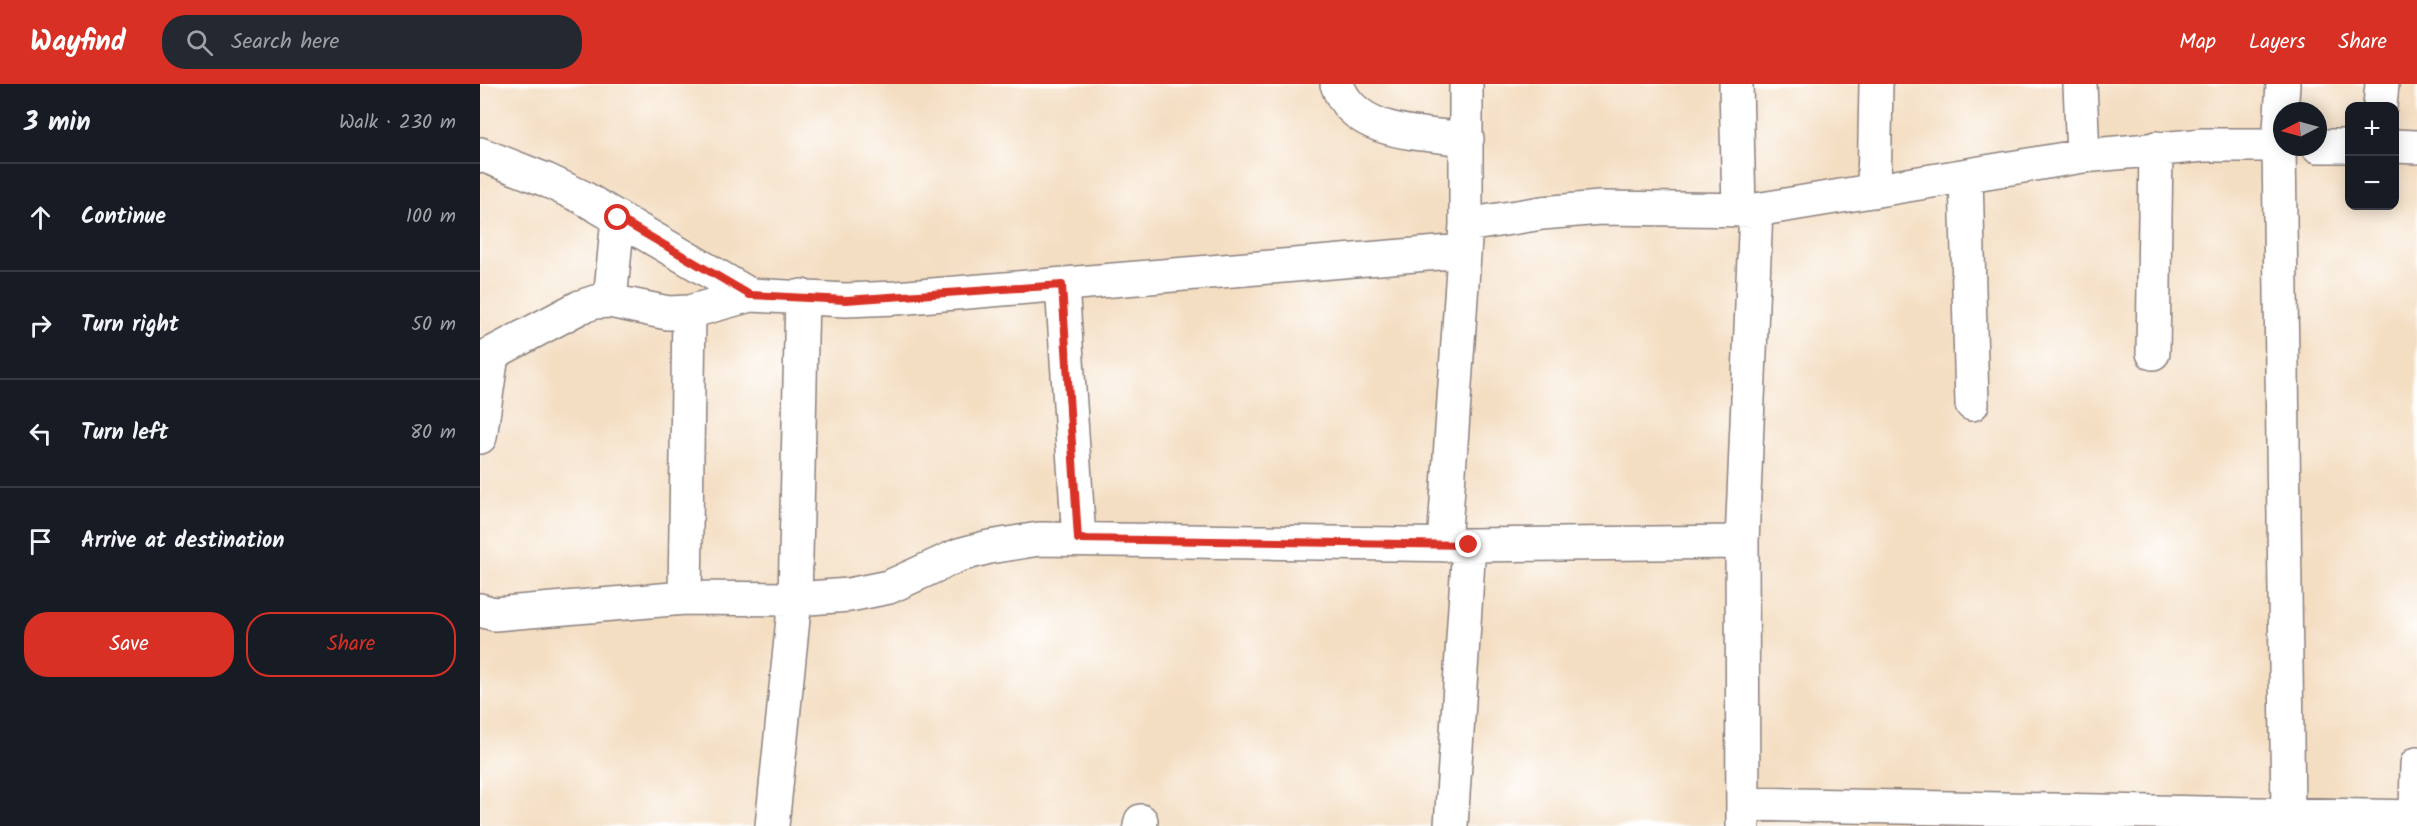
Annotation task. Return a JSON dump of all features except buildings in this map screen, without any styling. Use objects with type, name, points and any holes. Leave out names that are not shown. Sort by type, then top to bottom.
[{"type":"street","points":[[1337,84],[1340,92],[1358,114],[1389,129],[1467,139]]},
{"type":"street","points":[[1451,826],[1465,238],[1466,84]]},
{"type":"street","points":[[1736,84],[1748,209],[1742,542],[1744,815],[2117,818],[2288,813],[2417,817],[2417,764]]},
{"type":"street","points":[[1874,190],[1876,84]]},
{"type":"street","points":[[2080,84],[2083,156]]},
{"type":"street","points":[[2282,102],[2283,84]]},
{"type":"street","points":[[2380,102],[2382,84]]},
{"type":"street","points":[[480,437],[486,358],[580,307],[595,302],[610,301],[668,313],[689,312],[750,295],[846,300],[1062,285],[1465,238],[1542,213],[1600,208],[1748,209],[2083,156],[2204,144],[2273,145]]},
{"type":"street","points":[[2327,146],[2345,146]]},
{"type":"street","points":[[2399,146],[2417,147]]},
{"type":"street","points":[[2153,353],[2156,148]]},
{"type":"street","points":[[480,154],[582,197],[750,295]]},
{"type":"street","points":[[2280,156],[2288,813]]},
{"type":"street","points":[[1966,176],[1972,404]]},
{"type":"street","points":[[610,301],[618,218]]},
{"type":"street","points":[[1062,285],[1078,539]]},
{"type":"street","points":[[772,826],[795,599],[802,296]]},
{"type":"street","points":[[685,598],[689,312]]},
{"type":"street","points":[[480,610],[494,614],[685,598],[795,599],[849,595],[889,587],[959,555],[989,547],[1040,539],[1456,545],[1742,542]]},
{"type":"route","points":[[618,218],[750,295],[846,300],[1062,285],[1078,539],[1469,545]]}]
